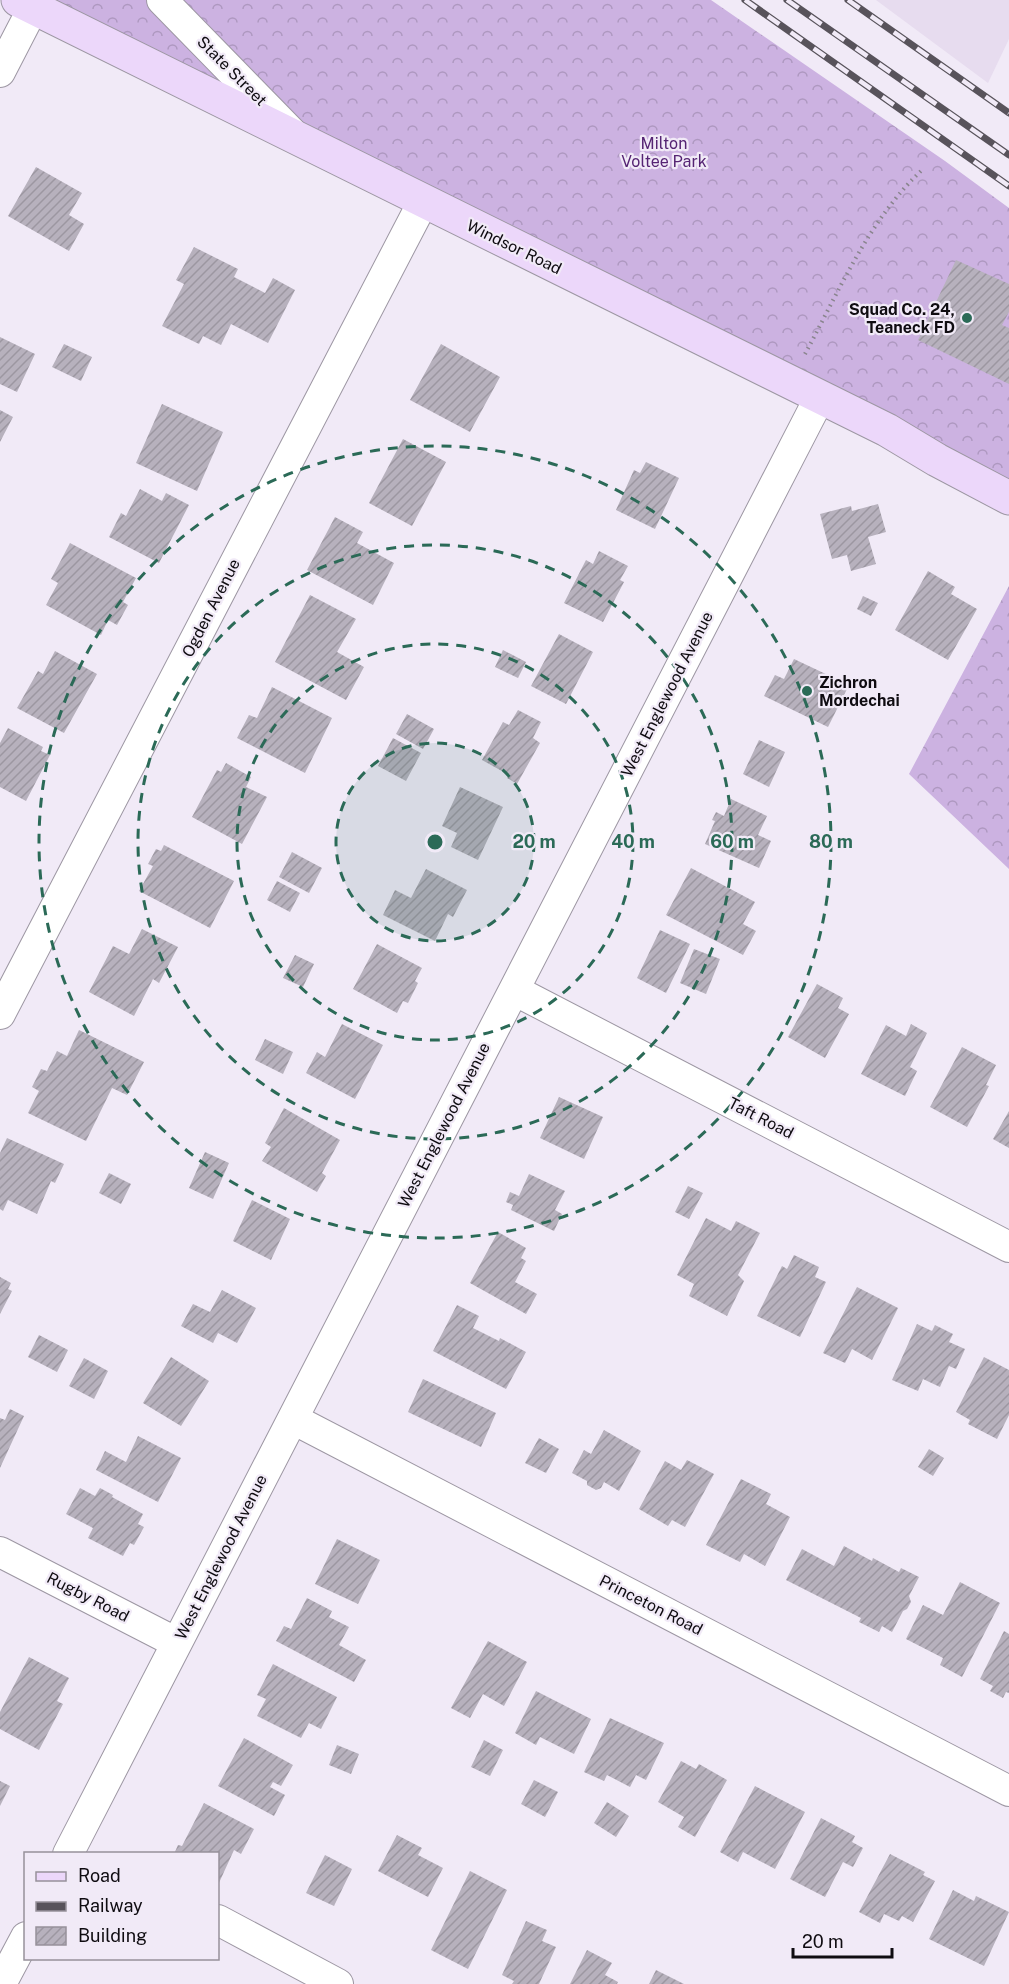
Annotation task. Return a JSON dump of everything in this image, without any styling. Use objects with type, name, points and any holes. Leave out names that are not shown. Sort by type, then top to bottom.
[{"type":"street","name":"State Street","points":[[162,0],[302,142]]},
{"type":"street","name":"Windsor Road","points":[[26,4],[887,430],[937,460],[1009,498]]},
{"type":"street","points":[[0,72],[26,4]]},
{"type":"street","name":"Ogden Avenue","points":[[0,1014],[423,202]]},
{"type":"street","name":"West Englewood Avenue","points":[[79,1850],[177,1643],[820,397]]},
{"type":"street","name":"Taft Road","points":[[514,990],[1009,1247]]},
{"type":"street","name":"Princeton Road","points":[[293,1419],[1009,1791]]},
{"type":"street","name":"Rugby Road","points":[[0,1552],[177,1643]]},
{"type":"street","points":[[219,1921],[338,1984]]},
{"type":"street","points":[[1,1984],[24,1940]]},
{"type":"path","points":[[789,382],[870,236],[905,186],[921,171]]},
{"type":"shaded area","points":[[876,0],[1009,0],[1009,39],[988,83]]},
{"type":"green space","name":"Milton Voltee Park","points":[[18,0],[711,0],[945,161],[1009,208],[1009,498]]},
{"type":"green space","points":[[1009,586],[1009,869],[909,774]]},
{"type":"building","points":[[36,167],[82,193],[69,215],[84,224],[69,251],[8,216]]},
{"type":"building","points":[[194,247],[238,269],[234,277],[265,293],[273,278],[295,290],[268,343],[231,324],[221,345],[203,336],[199,344],[162,326],[184,284],[176,280]]},
{"type":"building","name":"Squad Co. 24, Teaneck FD","points":[[956,260],[1009,284],[1009,312],[1002,325],[1009,328],[1009,384],[918,340]]},
{"type":"building","points":[[0,337],[35,354],[17,392],[0,384]]},
{"type":"building","points":[[64,344],[92,357],[81,381],[52,367]]},
{"type":"building","points":[[441,344],[500,377],[470,432],[410,400]]},
{"type":"building","points":[[162,404],[223,432],[197,491],[136,463]]},
{"type":"building","points":[[0,410],[13,417],[0,442]]},
{"type":"building","points":[[403,439],[446,462],[412,526],[369,503]]},
{"type":"building","points":[[646,462],[679,478],[655,529],[616,510],[634,470],[640,473]]},
{"type":"building","points":[[140,489],[162,501],[166,493],[189,505],[159,563],[109,537],[121,513],[126,516]]},
{"type":"building","points":[[878,504],[886,532],[868,537],[876,564],[851,571],[847,555],[832,559],[820,514],[851,506],[852,511]]},
{"type":"building","points":[[335,517],[363,532],[357,543],[394,563],[373,605],[307,570]]},
{"type":"building","points":[[70,543],[136,578],[123,602],[128,605],[117,625],[108,620],[101,635],[46,605],[58,583],[51,579]]},
{"type":"building","points":[[599,551],[628,566],[620,580],[624,582],[603,622],[564,603],[586,560],[593,564]]},
{"type":"building","points":[[928,571],[955,587],[951,594],[977,609],[948,660],[895,630]]},
{"type":"building","points":[[310,595],[356,619],[337,652],[364,667],[346,700],[275,662]]},
{"type":"building","points":[[863,596],[878,603],[871,616],[857,609]]},
{"type":"building","points":[[559,634],[593,652],[566,704],[531,686]]},
{"type":"building","points":[[503,650],[526,662],[518,678],[495,667]]},
{"type":"building","points":[[55,651],[97,674],[64,733],[17,708],[38,671],[43,674]]},
{"type":"building","name":"Zichron Mordechai","points":[[794,659],[849,685],[828,727],[764,696],[775,675],[784,679]]},
{"type":"building","points":[[272,687],[332,718],[305,773],[237,738],[249,715],[257,718]]},
{"type":"building","points":[[518,710],[541,722],[533,738],[540,743],[517,784],[507,778],[509,775],[482,760],[503,722],[509,725]]},
{"type":"building","points":[[407,714],[434,729],[423,749],[396,734]]},
{"type":"building","points":[[8,728],[43,747],[41,751],[50,755],[26,801],[0,787],[0,743]]},
{"type":"building","points":[[393,738],[421,753],[406,781],[378,766]]},
{"type":"building","points":[[759,740],[785,752],[769,787],[743,774]]},
{"type":"building","points":[[226,763],[251,777],[246,787],[267,797],[242,844],[192,817],[217,770],[221,772]]},
{"type":"building","points":[[460,787],[503,807],[478,860],[451,847],[457,833],[442,826]]},
{"type":"building","points":[[731,799],[767,816],[758,835],[771,841],[759,868],[705,844],[715,821],[712,820],[716,812],[724,816]]},
{"type":"building","points":[[164,845],[234,881],[210,928],[139,891],[153,866],[148,864],[156,849],[161,851]]},
{"type":"building","points":[[292,852],[322,868],[309,893],[279,877]]},
{"type":"building","points":[[691,868],[755,902],[743,924],[756,931],[743,955],[666,915]]},
{"type":"building","points":[[426,869],[467,890],[453,917],[448,914],[435,941],[383,915],[395,890],[411,898]]},
{"type":"building","points":[[277,881],[300,893],[290,912],[267,900]]},
{"type":"building","points":[[142,929],[178,947],[159,983],[153,979],[134,1016],[89,992],[113,946],[129,954]]},
{"type":"building","points":[[660,930],[690,944],[666,993],[637,978]]},
{"type":"building","points":[[377,944],[422,968],[415,981],[418,983],[408,1003],[403,1001],[397,1013],[353,989]]},
{"type":"building","points":[[694,949],[720,959],[706,994],[680,983]]},
{"type":"building","points":[[295,955],[314,964],[303,987],[283,978]]},
{"type":"building","points":[[817,984],[843,998],[838,1008],[849,1014],[825,1058],[788,1037]]},
{"type":"building","points":[[342,1024],[383,1045],[355,1099],[306,1073],[317,1052],[325,1057]]},
{"type":"building","points":[[911,1024],[927,1033],[910,1067],[917,1071],[905,1096],[861,1074],[886,1025],[906,1036]]},
{"type":"building","points":[[79,1030],[144,1062],[127,1095],[112,1088],[86,1141],[28,1113],[39,1091],[32,1087],[41,1069],[47,1071],[57,1051],[67,1056]]},
{"type":"building","points":[[265,1039],[293,1052],[283,1074],[255,1060]]},
{"type":"building","points":[[962,1047],[996,1065],[986,1085],[989,1086],[967,1127],[930,1107]]},
{"type":"building","points":[[559,1097],[603,1117],[584,1159],[540,1138]]},
{"type":"building","points":[[284,1108],[340,1140],[322,1173],[326,1176],[317,1192],[262,1161],[271,1147],[265,1143]]},
{"type":"building","points":[[1009,1111],[1009,1148],[993,1139]]},
{"type":"building","points":[[7,1138],[64,1164],[55,1183],[51,1181],[37,1214],[8,1200],[3,1211],[0,1209],[0,1153]]},
{"type":"building","points":[[205,1152],[229,1163],[213,1199],[189,1188]]},
{"type":"building","points":[[109,1173],[131,1184],[121,1204],[99,1193]]},
{"type":"building","points":[[529,1174],[565,1191],[555,1210],[562,1214],[554,1231],[511,1210],[513,1205],[506,1202],[510,1192],[519,1196]]},
{"type":"building","points":[[688,1186],[703,1193],[689,1219],[675,1212]]},
{"type":"building","points":[[252,1200],[290,1219],[271,1260],[233,1241]]},
{"type":"building","points":[[706,1218],[731,1231],[736,1221],[760,1233],[738,1275],[744,1281],[727,1316],[689,1296],[694,1284],[677,1275]]},
{"type":"building","points":[[498,1232],[526,1248],[521,1258],[526,1261],[515,1282],[537,1294],[526,1314],[470,1283]]},
{"type":"building","points":[[794,1255],[819,1267],[815,1277],[826,1282],[800,1337],[757,1316],[782,1266],[787,1269]]},
{"type":"building","points":[[0,1277],[11,1283],[8,1289],[12,1291],[0,1314]]},
{"type":"building","points":[[857,1287],[898,1308],[872,1360],[852,1349],[845,1363],[823,1353]]},
{"type":"building","points":[[222,1290],[256,1308],[237,1343],[218,1333],[213,1343],[181,1326],[193,1304],[210,1312]]},
{"type":"building","points":[[457,1305],[479,1316],[473,1328],[499,1341],[500,1338],[526,1352],[506,1389],[433,1351]]},
{"type":"building","points":[[917,1324],[932,1331],[935,1325],[953,1334],[949,1342],[965,1349],[956,1369],[949,1366],[940,1387],[923,1379],[918,1391],[892,1380]]},
{"type":"building","points":[[39,1335],[68,1350],[57,1372],[28,1357]]},
{"type":"building","points":[[171,1357],[209,1381],[181,1426],[143,1403]]},
{"type":"building","points":[[984,1357],[1009,1370],[1009,1415],[997,1439],[968,1424],[970,1420],[956,1412]]},
{"type":"building","points":[[84,1358],[108,1371],[94,1399],[69,1386]]},
{"type":"building","points":[[423,1379],[496,1413],[481,1447],[408,1412]]},
{"type":"building","points":[[10,1409],[24,1416],[0,1468],[0,1418],[5,1420]]},
{"type":"building","points":[[604,1430],[641,1451],[619,1491],[604,1482],[601,1488],[596,1490],[587,1485],[587,1481],[572,1473],[584,1450],[591,1454]]},
{"type":"building","points":[[138,1436],[181,1458],[158,1502],[96,1470],[105,1451],[126,1462]]},
{"type":"building","points":[[539,1438],[559,1449],[546,1473],[525,1463]]},
{"type":"building","points":[[929,1449],[944,1458],[933,1476],[918,1467]]},
{"type":"building","points":[[687,1460],[714,1474],[685,1527],[672,1520],[668,1526],[639,1509],[665,1461],[681,1470]]},
{"type":"building","points":[[741,1479],[771,1494],[766,1504],[790,1517],[765,1566],[744,1554],[740,1562],[706,1545]]},
{"type":"building","points":[[80,1488],[95,1496],[100,1488],[143,1514],[138,1524],[144,1527],[134,1545],[130,1543],[123,1556],[88,1538],[93,1528],[66,1514]]},
{"type":"building","points":[[337,1539],[380,1560],[358,1604],[315,1584]]},
{"type":"building","points":[[844,1546],[872,1561],[873,1558],[899,1572],[901,1568],[919,1577],[909,1596],[911,1602],[903,1611],[892,1632],[882,1626],[879,1632],[859,1622],[861,1618],[786,1580],[802,1549],[834,1566]]},
{"type":"building","points":[[960,1582],[1000,1603],[962,1677],[940,1665],[943,1658],[906,1639],[923,1605],[943,1615]]},
{"type":"building","points":[[307,1598],[332,1611],[329,1617],[349,1627],[339,1645],[366,1660],[354,1682],[276,1641],[284,1626],[291,1629]]},
{"type":"building","points":[[1004,1631],[1009,1634],[1009,1693],[1006,1692],[1003,1698],[990,1691],[993,1686],[980,1679]]},
{"type":"building","points":[[488,1641],[527,1662],[504,1706],[483,1694],[470,1718],[451,1708]]},
{"type":"building","points":[[29,1657],[69,1678],[57,1701],[63,1704],[39,1750],[0,1729],[0,1712]]},
{"type":"building","points":[[273,1664],[337,1697],[321,1729],[309,1723],[301,1738],[257,1716],[266,1699],[257,1695]]},
{"type":"building","points":[[536,1691],[591,1719],[574,1754],[540,1737],[536,1745],[515,1733]]},
{"type":"building","points":[[610,1718],[664,1743],[646,1780],[636,1775],[630,1787],[607,1775],[604,1781],[584,1772]]},
{"type":"building","points":[[244,1738],[293,1765],[281,1786],[273,1782],[270,1787],[285,1795],[274,1816],[218,1786]]},
{"type":"building","points":[[484,1740],[503,1750],[490,1776],[471,1767]]},
{"type":"building","points":[[337,1745],[359,1754],[351,1774],[329,1765]]},
{"type":"building","points":[[681,1761],[696,1769],[699,1764],[727,1780],[695,1837],[678,1827],[684,1817],[658,1802]]},
{"type":"building","points":[[534,1780],[558,1792],[545,1817],[521,1804]]},
{"type":"building","points":[[0,1781],[10,1786],[0,1806]]},
{"type":"building","points":[[755,1786],[805,1812],[775,1869],[743,1852],[738,1862],[720,1852]]},
{"type":"building","points":[[607,1802],[629,1816],[616,1837],[594,1823]]},
{"type":"building","points":[[204,1803],[254,1829],[241,1854],[234,1850],[219,1883],[219,1852],[175,1852],[178,1845],[182,1846]]},
{"type":"building","points":[[821,1818],[855,1836],[852,1842],[863,1848],[853,1867],[843,1862],[825,1897],[790,1879]]},
{"type":"building","points":[[397,1835],[422,1848],[418,1855],[443,1868],[428,1897],[378,1871]]},
{"type":"building","points":[[890,1854],[925,1872],[923,1875],[935,1881],[913,1922],[902,1916],[899,1921],[884,1914],[880,1923],[859,1912]]},
{"type":"building","points":[[325,1855],[352,1869],[334,1906],[306,1893]]},
{"type":"building","points":[[470,1871],[507,1890],[468,1969],[431,1950]]},
{"type":"building","points":[[953,1890],[974,1901],[976,1896],[1009,1912],[984,1966],[929,1939]]},
{"type":"building","points":[[526,1921],[547,1930],[542,1941],[556,1947],[539,1984],[512,1984],[514,1981],[502,1975]]},
{"type":"building","points":[[587,1950],[612,1963],[605,1975],[618,1982],[617,1984],[570,1984]]},
{"type":"building","points":[[656,1970],[684,1984],[649,1984]]},
{"type":"railway","points":[[745,0],[1009,186]]},
{"type":"railway","points":[[787,0],[1009,155]]},
{"type":"railway","points":[[848,0],[1009,113]]},
{"type":"place","name":"Squad Co. 24, Teaneck FD","points":[[967,318]]},
{"type":"place","name":"Zichron Mordechai","points":[[807,691]]}]
